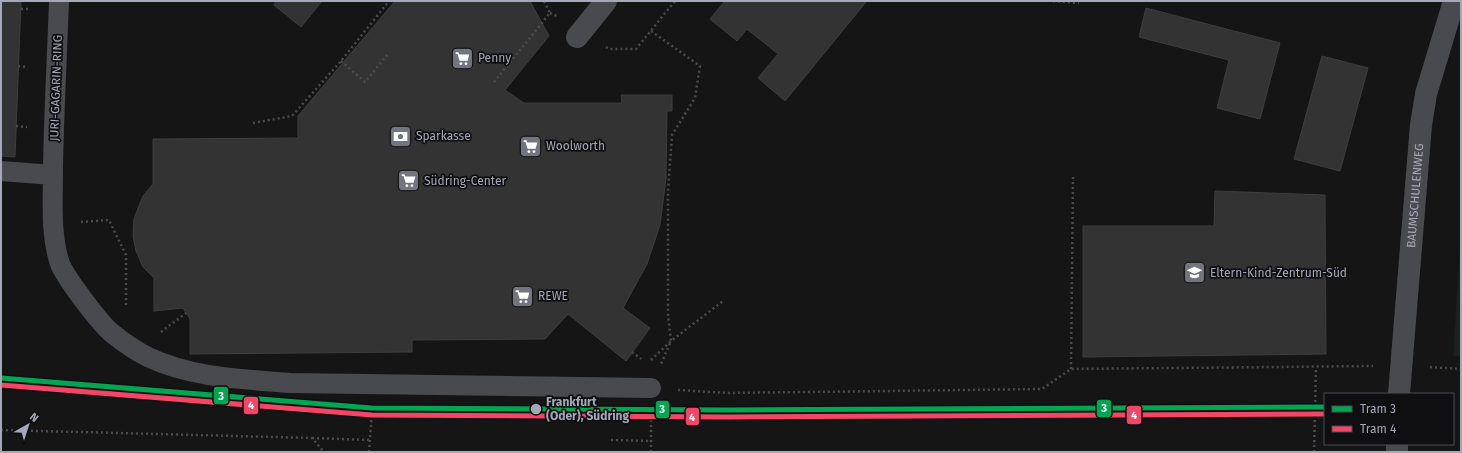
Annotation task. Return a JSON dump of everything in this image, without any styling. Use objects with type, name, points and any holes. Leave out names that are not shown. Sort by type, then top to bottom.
[{"type":"street","points":[[577,37],[606,1]]},
{"type":"street","name":"BAUMSCHULENWEG","points":[[1399,393],[1421,126],[1426,94],[1454,1]]},
{"type":"lane","name":"JURI-GAGARIN-RING","points":[[59,1],[52,200],[55,240],[61,265],[81,297],[112,333],[148,357],[178,368],[204,375],[290,383],[651,388]]},
{"type":"lane","points":[[1,172],[53,175]]},
{"type":"path","points":[[253,123],[292,116],[340,61],[389,1]]},
{"type":"path","points":[[494,82],[550,13],[544,1]]},
{"type":"path","points":[[1054,1],[1078,3]]},
{"type":"path","points":[[651,31],[700,66],[695,98],[672,135],[668,192],[668,316],[671,341],[651,388],[651,452]]},
{"type":"path","points":[[340,61],[365,82],[388,54]]},
{"type":"path","points":[[1071,369],[1073,175]]},
{"type":"path","points":[[54,224],[109,220],[126,254],[126,312]]},
{"type":"path","points":[[647,364],[671,341],[723,301]]},
{"type":"path","points":[[168,327],[186,313]]},
{"type":"path","points":[[632,352],[642,360]]},
{"type":"path","points":[[651,388],[727,393],[1042,389],[1071,369],[1401,366],[1461,369]]},
{"type":"path","points":[[1314,452],[1316,367]]},
{"type":"path","points":[[1,430],[371,440],[369,452]]},
{"type":"path","points":[[312,438],[324,452]]},
{"type":"path","points":[[611,440],[651,441]]},
{"type":"shaded area","points":[[1461,231],[1461,356],[1453,356]]},
{"type":"building","points":[[1,1],[21,1],[15,157],[1,156]]},
{"type":"building","points":[[276,1],[322,1],[301,27],[274,5]]},
{"type":"building","name":"Südring-Center","points":[[395,1],[530,1],[549,36],[505,90],[524,103],[622,103],[621,95],[672,95],[672,111],[667,111],[666,178],[660,225],[647,264],[623,308],[650,328],[626,361],[568,314],[545,339],[412,340],[412,352],[190,354],[190,319],[183,308],[154,311],[154,278],[143,267],[136,251],[133,236],[134,219],[138,208],[143,196],[153,184],[153,139],[298,138],[298,116]]},
{"type":"building","points":[[725,1],[866,2],[785,101],[758,78],[778,54],[747,29],[737,41],[710,19]]},
{"type":"building","points":[[1146,8],[1280,43],[1260,119],[1217,108],[1229,60],[1139,37]]},
{"type":"building","points":[[1322,56],[1368,68],[1340,171],[1294,159]]},
{"type":"building","points":[[1215,191],[1325,195],[1326,354],[1083,357],[1083,226],[1214,226]]},
{"type":"tram line","name":"3","points":[[1,378],[372,408],[728,410],[1324,407]]},
{"type":"tram line","name":"4","points":[[1,385],[372,415],[728,417],[1324,414]]},
{"type":"place","name":"Penny","points":[[462,58]]},
{"type":"place","name":"Sparkasse","points":[[400,136]]},
{"type":"place","name":"Woolworth","points":[[530,146]]},
{"type":"place","name":"Südring-Center","points":[[409,181]]},
{"type":"place","name":"Eltern-Kind-Zentrum-Süd","points":[[1194,273]]},
{"type":"place","name":"REWE","points":[[523,296]]},
{"type":"place","name":"Frankfurt (Oder), Südring","points":[[536,409]]}]
